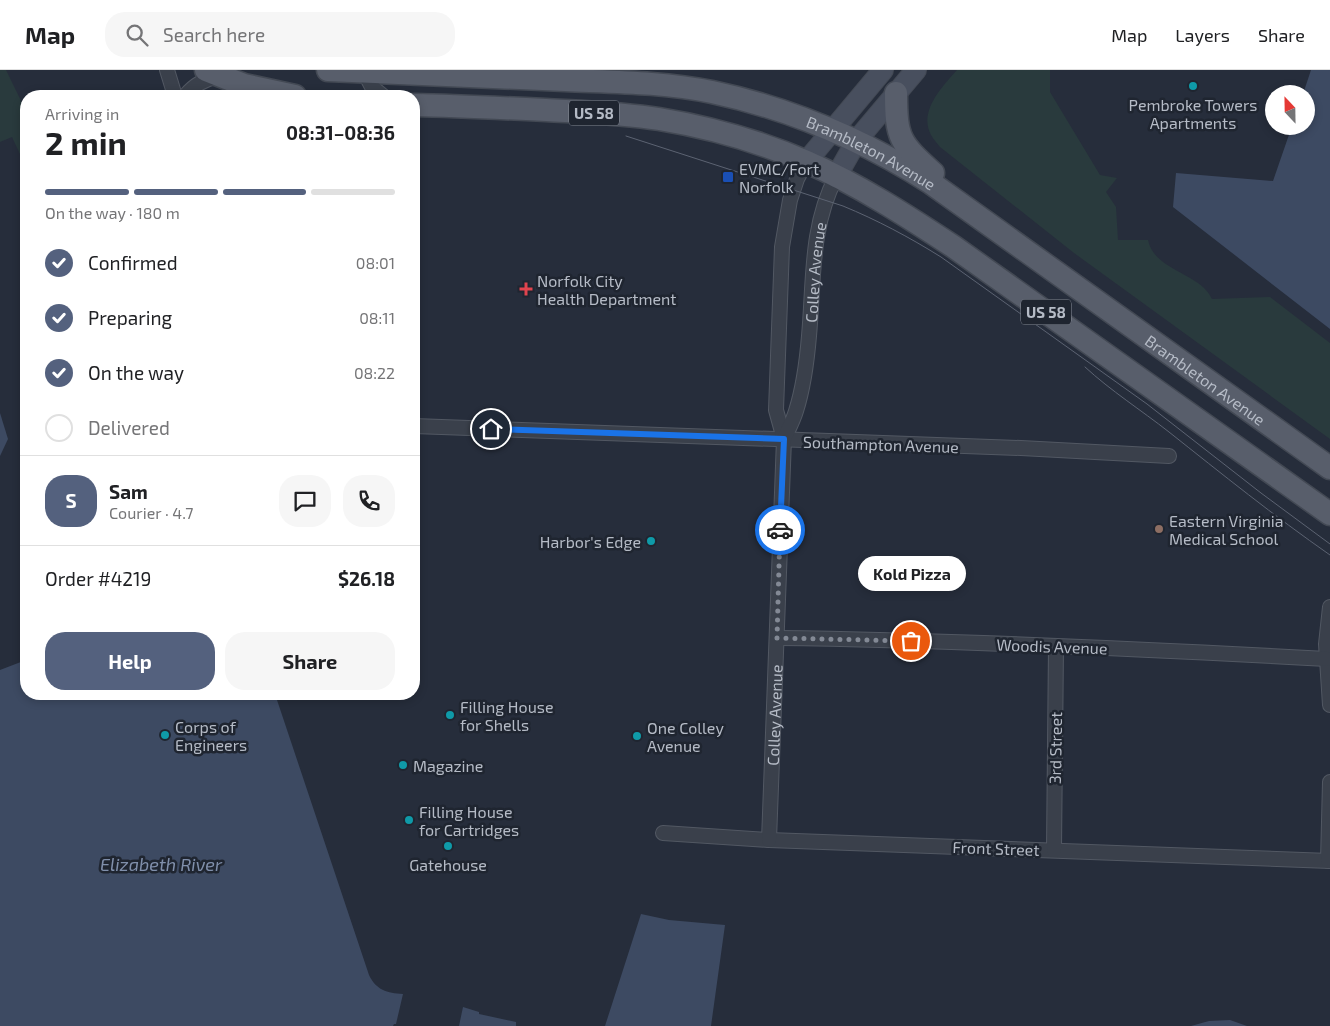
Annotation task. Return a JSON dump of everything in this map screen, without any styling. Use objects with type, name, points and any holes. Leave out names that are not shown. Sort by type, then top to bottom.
[{"type":"main road","name":"Brambleton Avenue","points":[[328,70],[448,73],[685,88],[712,92],[760,104],[832,129],[857,140],[915,173],[992,225],[1330,468]]},
{"type":"main road","name":"Colley Avenue","points":[[806,162],[883,70]]},
{"type":"main road","name":"Colley Avenue","points":[[836,176],[857,140],[916,70]]},
{"type":"main road","points":[[212,73],[244,85],[268,90]]},
{"type":"main road","points":[[896,93],[896,118],[902,142],[912,154],[992,225]]},
{"type":"main road","name":"US 58","points":[[420,105],[571,111],[658,119],[714,132],[806,162],[836,176],[891,207],[954,247],[1330,514]]},
{"type":"street","points":[[167,70],[173,90]]},
{"type":"street","points":[[364,71],[376,90]]},
{"type":"street","points":[[190,90],[212,73]]},
{"type":"street","name":"Colley Avenue","points":[[769,840],[784,439],[776,410],[782,247],[790,200],[797,179],[806,162]]},
{"type":"street","name":"Colley Avenue","points":[[784,439],[796,412],[806,358],[813,257],[818,227],[836,176]]},
{"type":"street","name":"Southampton Avenue","points":[[420,426],[1021,448],[1169,456]]},
{"type":"street","points":[[1330,607],[1326,644],[1330,706]]},
{"type":"street","name":"Woodis Avenue","points":[[777,638],[857,638],[1327,659]]},
{"type":"street","name":"3rd Street","points":[[1054,850],[1056,646]]},
{"type":"street","points":[[1329,861],[1330,782]]},
{"type":"street","name":"Front Street","points":[[663,833],[769,840],[1329,861]]},
{"type":"shaded area","points":[[0,70],[6,70],[20,99],[20,154],[12,137],[0,142]]},
{"type":"shaded area","points":[[957,70],[1050,70],[1050,92],[1100,175],[1117,178],[1106,192],[1116,207],[1118,240],[1148,240],[1152,250],[1159,259],[1198,283],[1212,299],[1270,297],[1330,343],[1330,439],[1074,253],[940,147],[931,135],[928,117],[934,99]]},
{"type":"water","points":[[1311,70],[1330,70],[1330,329],[1173,207],[1176,173],[1273,181],[1289,135],[1315,135],[1315,85],[1306,85]]},
{"type":"water","points":[[0,413],[8,439],[0,456]]},
{"type":"water","name":"Elizabeth River","points":[[20,662],[20,700],[277,700],[369,975],[375,984],[383,990],[403,994],[396,1024],[393,1026],[0,1026],[0,670]]},
{"type":"water","points":[[641,914],[669,920],[725,925],[711,1026],[605,1026]]},
{"type":"water","points":[[463,1007],[479,1012],[479,1014],[516,1022],[516,1026],[459,1026]]},
{"type":"water","points":[[1230,1020],[1247,1026],[1191,1026],[1209,1021]]},
{"type":"tram line","points":[[626,136],[843,206],[881,223],[917,243],[941,257],[1147,404],[1330,544]]},
{"type":"tram line","points":[[1085,367],[1268,510],[1330,555]]},
{"type":"way so far","points":[[780,530],[777,638],[857,638],[911,641]]},
{"type":"place","name":"Pembroke Towers Apartments","points":[[1193,86]]},
{"type":"place","name":"EVMC/Fort Norfolk","points":[[728,177]]},
{"type":"place","name":"Norfolk City Health Department","points":[[526,289]]},
{"type":"place","name":"Eastern Virginia Medical School","points":[[1159,529]]},
{"type":"place","name":"Harbor's Edge","points":[[651,541]]},
{"type":"place","name":"Kold Pizza","points":[[911,641]]},
{"type":"place","name":"Filling House for Shells","points":[[450,715]]},
{"type":"place","name":"Corps of Engineers","points":[[165,735]]},
{"type":"place","name":"One Colley Avenue","points":[[637,736]]},
{"type":"place","name":"Magazine","points":[[403,765]]},
{"type":"place","name":"Filling House for Cartridges","points":[[409,820]]},
{"type":"place","name":"Gatehouse","points":[[448,846]]},
{"type":"route","points":[[491,429],[784,439],[780,530]]}]
